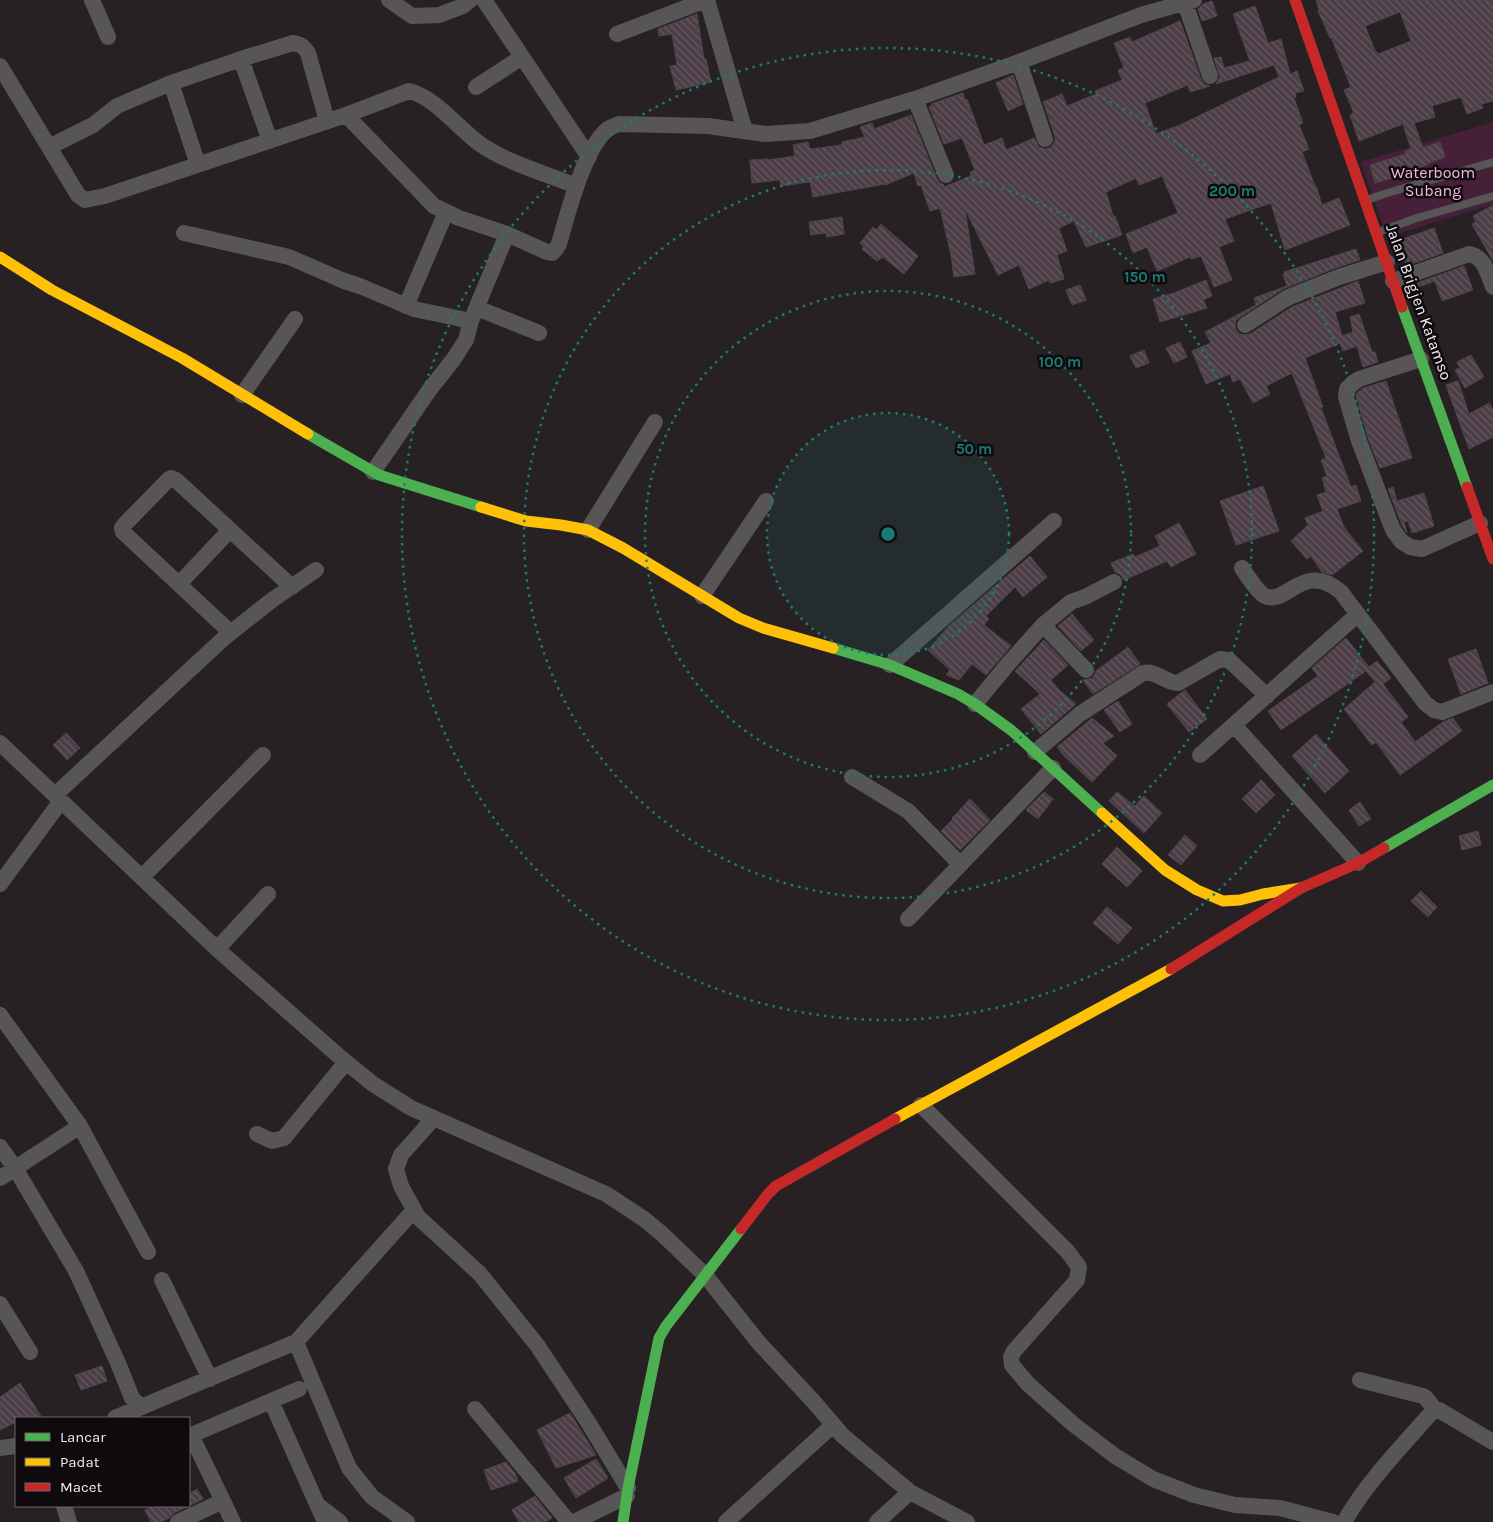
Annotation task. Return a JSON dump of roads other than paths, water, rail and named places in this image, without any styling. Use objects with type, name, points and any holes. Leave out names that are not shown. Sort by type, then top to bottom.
[{"type":"street","points":[[92,0],[108,37]]},
{"type":"street","points":[[389,0],[412,16],[440,16],[464,6],[470,0]]},
{"type":"street","points":[[484,0],[590,157]]},
{"type":"street","points":[[618,34],[707,0],[745,131]]},
{"type":"street","name":"Jalan Brigjen Katamso","points":[[1295,0],[1393,281],[1493,558]]},
{"type":"street","points":[[346,115],[434,206],[552,253],[559,244],[576,186],[590,157],[602,135],[609,128],[619,124],[708,126],[765,134],[810,131],[915,98],[1019,62],[1138,8],[1189,2],[1210,76]]},
{"type":"street","points":[[48,147],[93,125],[117,106],[171,83],[293,43],[304,47],[308,53],[327,121]]},
{"type":"street","points":[[476,87],[522,57]]},
{"type":"street","points":[[241,59],[270,140]]},
{"type":"street","points":[[1019,62],[1044,138]]},
{"type":"street","points":[[0,66],[78,195],[85,200],[106,196],[346,115],[409,91],[416,92],[430,102],[481,145],[507,159],[576,186]]},
{"type":"street","points":[[171,83],[198,165]]},
{"type":"street","points":[[915,98],[946,175]]},
{"type":"street","points":[[406,306],[446,212]]},
{"type":"street","points":[[184,233],[289,257],[414,309],[474,314],[539,332]]},
{"type":"street","points":[[373,472],[466,340],[474,314],[507,234]]},
{"type":"street","points":[[1393,281],[1469,254],[1478,257],[1482,261],[1493,287]]},
{"type":"street","points":[[0,257],[52,290],[182,358],[378,475],[526,521],[588,530],[623,548],[739,618],[763,628],[890,665],[958,694],[976,704],[1011,730],[1165,870],[1197,890],[1223,901],[1240,900],[1262,894],[1301,888]]},
{"type":"street","points":[[1245,325],[1293,295],[1339,277],[1387,262]]},
{"type":"street","points":[[242,395],[295,319]]},
{"type":"street","points":[[1421,359],[1359,379],[1347,390],[1346,397],[1359,441],[1393,530],[1401,541],[1410,547],[1422,550],[1480,523]]},
{"type":"street","points":[[588,530],[655,422]]},
{"type":"street","points":[[230,632],[123,532],[122,528],[124,525],[168,480],[171,478],[181,484],[292,587]]},
{"type":"street","points":[[702,596],[766,500]]},
{"type":"street","points":[[890,665],[1054,521]]},
{"type":"street","points":[[179,584],[230,530]]},
{"type":"street","points":[[1242,568],[1259,592],[1265,596],[1273,597],[1311,580],[1332,584],[1341,592],[1425,703],[1434,710],[1442,712],[1493,692]]},
{"type":"street","points":[[0,884],[58,798],[230,632],[316,570]]},
{"type":"street","points":[[976,704],[1043,625],[1071,602],[1114,582]]},
{"type":"street","points":[[1200,755],[1358,614]]},
{"type":"street","points":[[1043,625],[1086,670]]},
{"type":"street","points":[[1035,752],[1080,714],[1143,673],[1156,674],[1171,683],[1178,683],[1220,659],[1229,660],[1267,696]]},
{"type":"street","points":[[1234,725],[1358,863]]},
{"type":"street","points":[[0,743],[217,949],[373,1084],[411,1108],[606,1194],[644,1219],[705,1275],[760,1342],[843,1436],[910,1492],[967,1522]]},
{"type":"street","points":[[142,877],[263,755]]},
{"type":"street","points":[[908,919],[1053,768]]},
{"type":"street","points":[[852,778],[908,811],[960,864]]},
{"type":"street","points":[[624,1522],[627,1492],[659,1338],[705,1275],[776,1186],[921,1105],[1159,977],[1301,888],[1358,863],[1493,785]]},
{"type":"street","points":[[217,949],[268,894]]},
{"type":"street","points":[[0,1015],[80,1126],[148,1252]]},
{"type":"street","points":[[257,1134],[272,1141],[284,1138],[346,1062]]},
{"type":"street","points":[[921,1105],[1068,1252],[1079,1267],[1077,1280],[1020,1344],[1011,1358],[1012,1365],[1028,1384],[1073,1424],[1108,1451],[1153,1479],[1194,1495],[1235,1505],[1280,1508],[1333,1522]]},
{"type":"street","points":[[434,1118],[402,1155],[396,1169],[401,1186],[418,1217],[480,1274],[537,1345],[588,1422],[627,1492]]},
{"type":"street","points":[[0,1178],[80,1126]]},
{"type":"street","points":[[0,1147],[15,1168],[76,1271],[132,1398],[139,1406],[143,1406]]},
{"type":"street","points":[[117,1417],[296,1342],[414,1210]]},
{"type":"street","points":[[162,1280],[210,1378]]},
{"type":"street","points":[[0,1304],[30,1352]]},
{"type":"street","points":[[296,1342],[349,1468],[372,1496],[406,1522]]},
{"type":"street","points":[[1360,1380],[1424,1396],[1436,1411]]},
{"type":"street","points":[[233,1522],[190,1436],[299,1389]]},
{"type":"street","points":[[271,1401],[325,1522]]},
{"type":"street","points":[[475,1409],[569,1522]]},
{"type":"street","points":[[1344,1522],[1352,1508],[1398,1450],[1432,1412],[1439,1410],[1448,1414],[1493,1442]]},
{"type":"street","points":[[726,1522],[833,1425]]},
{"type":"street","points":[[0,1448],[15,1446]]},
{"type":"street","points":[[574,1522],[627,1492]]},
{"type":"street","points":[[877,1522],[910,1492]]},
{"type":"street","points":[[178,1522],[223,1501]]},
{"type":"street","points":[[317,1504],[340,1522]]},
{"type":"street","points":[[64,1507],[69,1522]]},
{"type":"lane","points":[[1365,201],[1387,192],[1493,162]]},
{"type":"lane","points":[[1376,232],[1493,196]]},
{"type":"park label","name":"Waterboom Subang","points":[[1433,181]]}]
